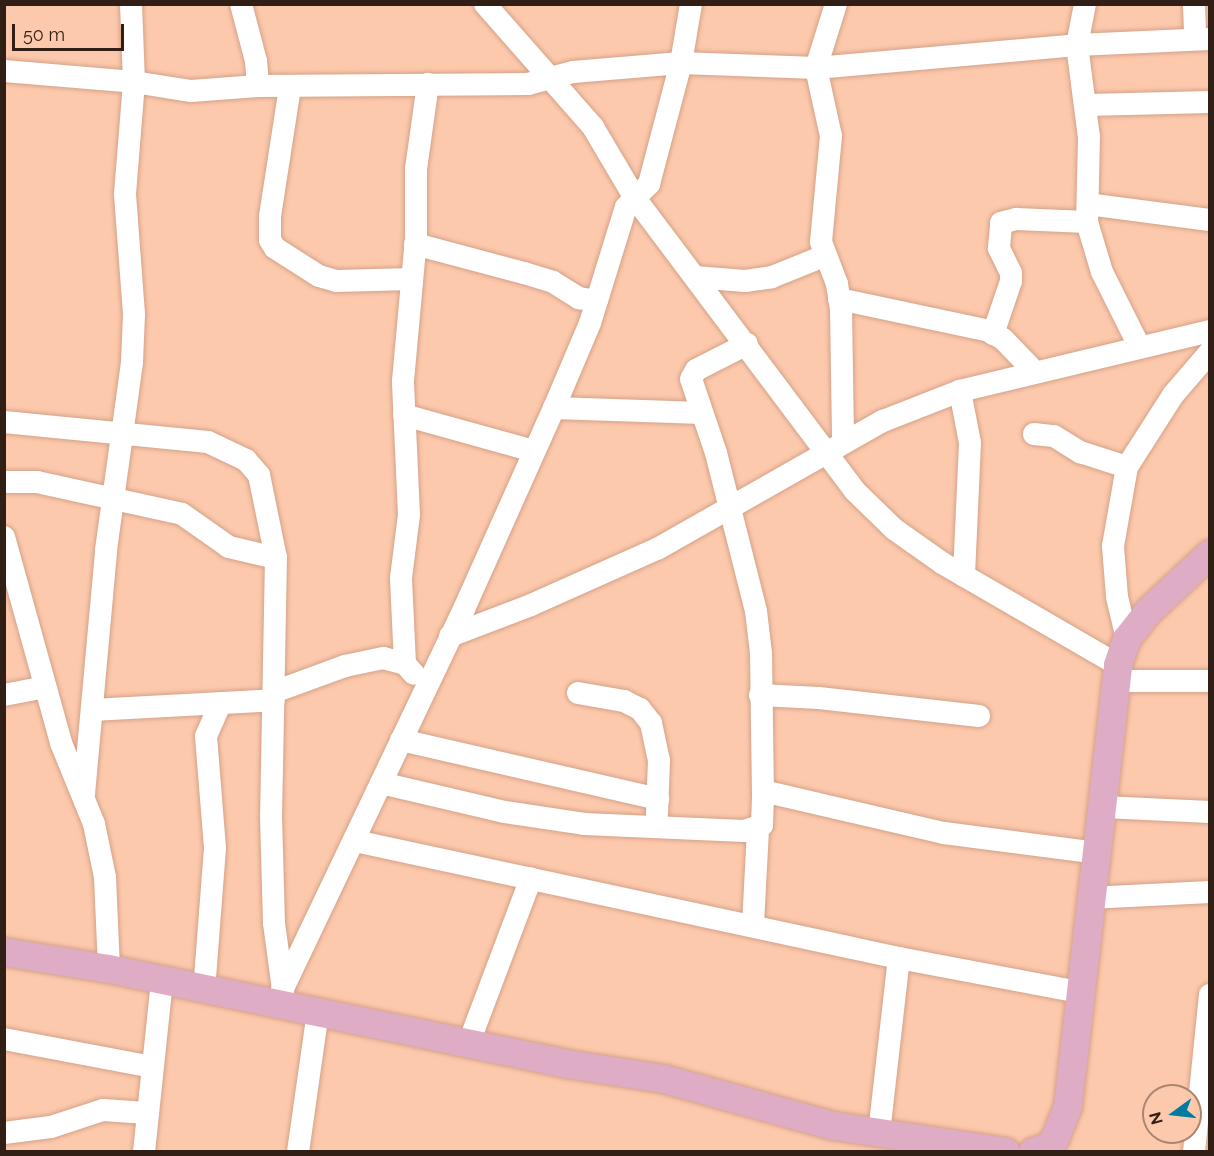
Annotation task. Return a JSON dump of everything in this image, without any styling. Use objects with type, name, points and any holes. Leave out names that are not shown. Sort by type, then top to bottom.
[{"type":"main road","points":[[1047,1150],[1061,1131],[1068,1106],[1089,898],[1097,853],[1120,662],[1148,612],[1209,555]]},
{"type":"main road","points":[[4,952],[109,969],[204,991],[280,997],[318,1011],[468,1045],[664,1079],[834,1126],[879,1133],[916,1145],[990,1151]]},
{"type":"street","points":[[84,794],[112,496],[125,431],[134,314],[125,194],[134,82],[131,4]]},
{"type":"street","points":[[241,4],[256,62],[258,86]]},
{"type":"street","points":[[485,4],[593,127],[635,198],[747,344],[833,447],[855,491],[894,529],[964,576],[1120,662],[1209,681]]},
{"type":"street","points":[[280,997],[355,841],[554,408],[597,301],[626,207],[652,176],[681,63],[691,4]]},
{"type":"street","points":[[833,447],[839,299],[837,284],[820,242],[831,136],[816,68],[836,4]]},
{"type":"street","points":[[1085,4],[1077,45],[1088,105],[1088,213],[1102,272],[1139,346]]},
{"type":"street","points":[[4,71],[134,82],[191,92],[258,86],[528,84],[550,80],[573,72],[681,63],[816,68],[1077,45],[1202,39],[1194,4]]},
{"type":"street","points":[[405,664],[401,578],[409,515],[404,415],[404,355],[415,244],[416,169],[428,84]]},
{"type":"street","points":[[290,87],[270,216],[270,240],[275,248],[319,276],[336,281],[412,279]]},
{"type":"street","points":[[1088,105],[1209,102]]},
{"type":"street","points":[[993,334],[1011,281],[1011,273],[999,248],[1001,223],[1016,219],[1088,213],[1209,220]]},
{"type":"street","points":[[415,244],[553,282],[579,298],[597,301]]},
{"type":"street","points":[[695,277],[745,281],[772,277],[824,256]]},
{"type":"street","points":[[839,299],[993,334],[1003,339],[1034,371]]},
{"type":"street","points":[[450,636],[591,579],[730,509],[833,447],[960,390],[1209,331]]},
{"type":"street","points":[[747,344],[693,374],[756,611],[763,791],[762,825],[758,829],[753,925]]},
{"type":"street","points":[[1120,662],[1113,546],[1127,467],[1173,395],[1209,352]]},
{"type":"street","points":[[960,390],[970,443],[964,576]]},
{"type":"street","points":[[554,408],[702,413]]},
{"type":"street","points":[[404,415],[534,451]]},
{"type":"street","points":[[4,422],[125,431],[208,442],[246,460],[259,475],[266,495],[276,558],[272,876],[280,997]]},
{"type":"street","points":[[1034,434],[1054,436],[1080,453],[1127,467]]},
{"type":"street","points":[[4,482],[37,482],[112,496],[182,514],[238,551],[276,558]]},
{"type":"street","points":[[4,537],[61,742],[84,794],[105,877],[109,969]]},
{"type":"street","points":[[92,710],[221,703],[274,696],[358,662],[383,658],[405,664],[426,686]]},
{"type":"street","points":[[4,695],[45,687]]},
{"type":"street","points":[[578,693],[624,701],[640,709],[651,723],[659,760],[657,827]]},
{"type":"street","points":[[760,695],[819,698],[979,716]]},
{"type":"street","points":[[204,991],[215,848],[206,736],[221,703]]},
{"type":"street","points":[[401,740],[658,799]]},
{"type":"street","points":[[381,783],[539,817],[657,827],[758,829]]},
{"type":"street","points":[[763,791],[944,833],[1097,853]]},
{"type":"street","points":[[1103,807],[1209,812]]},
{"type":"street","points":[[355,841],[898,958],[1079,992]]},
{"type":"street","points":[[468,1045],[531,878]]},
{"type":"street","points":[[1089,898],[1209,892]]},
{"type":"street","points":[[879,1133],[898,958]]},
{"type":"street","points":[[144,1152],[162,981]]},
{"type":"street","points":[[1194,1152],[1209,995]]},
{"type":"street","points":[[298,1152],[318,1011]]},
{"type":"street","points":[[4,1039],[152,1066]]},
{"type":"street","points":[[4,1133],[51,1127],[104,1110],[147,1113]]}]
